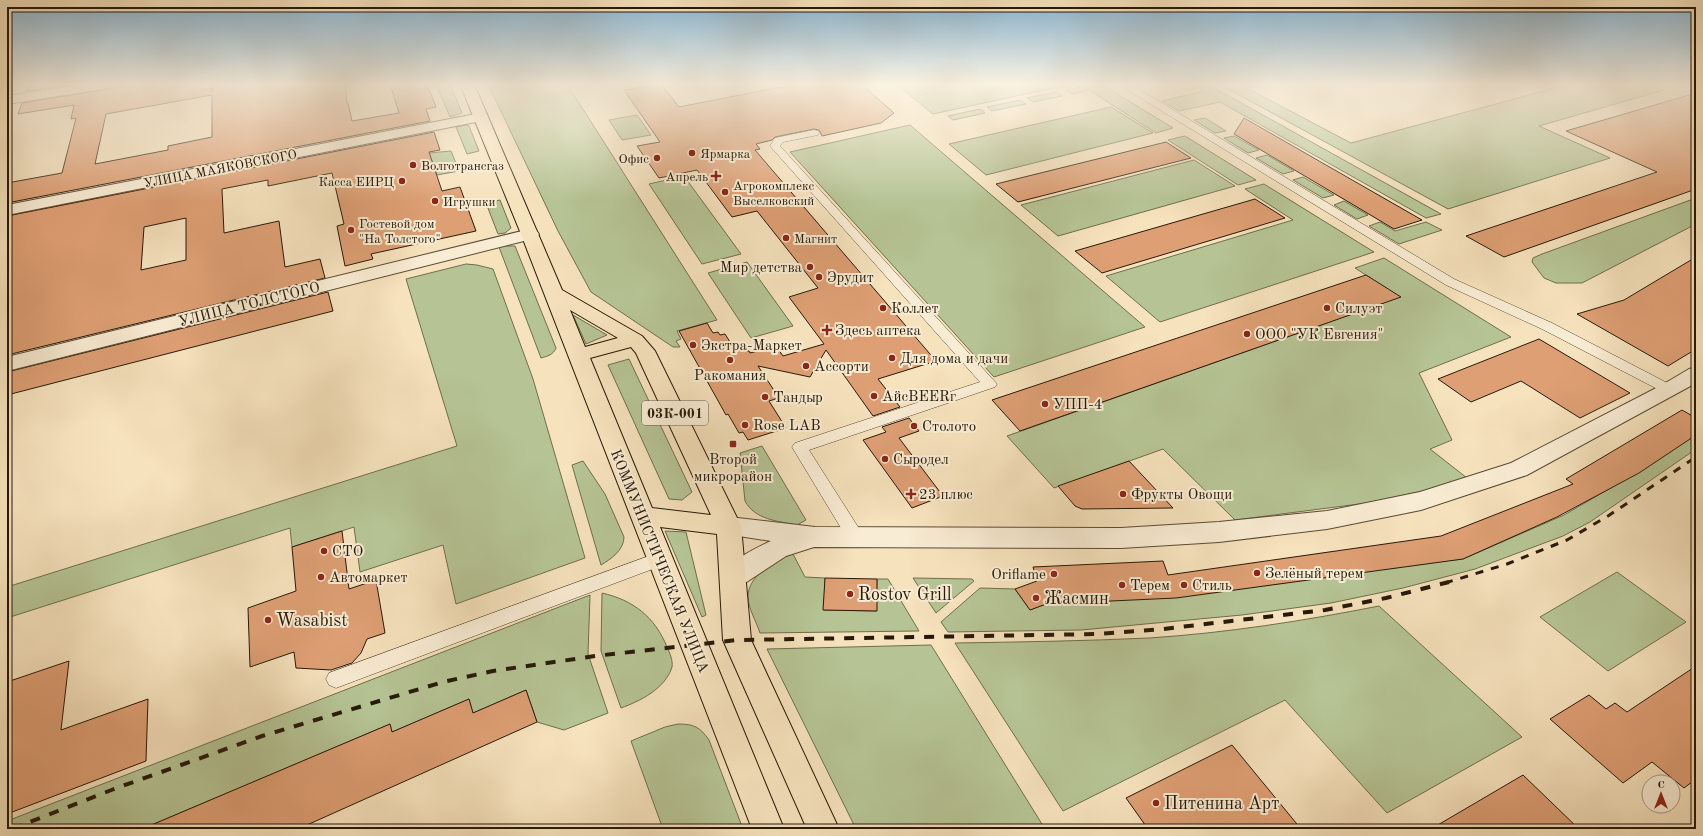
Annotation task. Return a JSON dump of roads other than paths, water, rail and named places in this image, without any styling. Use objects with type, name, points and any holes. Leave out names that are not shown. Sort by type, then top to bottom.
[{"type":"main road","name":"КОММУНИСТИЧЕСКАЯ УЛИЦА","points":[[483,123],[554,293],[768,829]]},
{"type":"main road","name":"03К-001","points":[[554,293],[635,340],[645,352],[729,526],[737,640],[823,829]]},
{"type":"main road","points":[[578,355],[635,340]]},
{"type":"main road","points":[[642,516],[729,526]]},
{"type":"street","name":"УЛИЦА МАЯКОВСКОГО","points":[[7,210],[449,123]]},
{"type":"street","name":"УЛИЦА ТОЛСТОГО","points":[[7,364],[530,234]]},
{"type":"street","points":[[729,526],[815,537],[1121,538],[1284,526],[1370,513],[1421,501],[1519,470],[1670,390],[1696,374]]},
{"type":"street","points":[[733,578],[756,561],[778,548],[793,542],[815,537]]},
{"type":"lane","points":[[1188,123],[1450,282],[1547,326],[1670,390]]},
{"type":"lane","points":[[814,133],[780,140],[775,146],[990,384],[800,447],[856,538]]},
{"type":"lane","points":[[336,679],[660,559]]},
{"type":"railway","points":[[1445,583],[1507,564],[1567,540],[1608,516],[1696,457]]},
{"type":"railway","points":[[12,829],[114,789],[262,736],[443,682],[493,671],[595,656],[737,640],[1097,634],[1163,629],[1325,610],[1386,598],[1449,582]]},
{"type":"place","name":"Ярмарка","points":[[692,153]]},
{"type":"place","name":"Офис","points":[[657,158]]},
{"type":"place","name":"Волготрансгаз","points":[[413,165]]},
{"type":"place","name":"Апрель","points":[[716,176]]},
{"type":"place","name":"Касса ЕИРЦ","points":[[402,181]]},
{"type":"place","name":"Агрокомплекс Выселковский","points":[[725,192]]},
{"type":"place","name":"Игрушки","points":[[435,201]]},
{"type":"place","name":"Гостевой дом \"На Толстого\"","points":[[351,230]]},
{"type":"place","name":"Магнит","points":[[786,238]]},
{"type":"place","name":"Мир детства","points":[[810,267]]},
{"type":"place","name":"Эрудит","points":[[819,277]]},
{"type":"place","name":"Коллет","points":[[883,308]]},
{"type":"place","name":"Силуэт","points":[[1327,308]]},
{"type":"place","name":"Здесь аптека","points":[[827,330]]},
{"type":"place","name":"ООО \"УК Евгения\"","points":[[1247,334]]},
{"type":"place","name":"Экстра-Маркет","points":[[693,345]]},
{"type":"place","name":"Для дома и дачи","points":[[892,358]]},
{"type":"place","name":"Ракомания","points":[[730,360]]},
{"type":"place","name":"Ассорти","points":[[806,366]]},
{"type":"place","name":"АйсBEERг","points":[[874,396]]},
{"type":"place","name":"Тандыр","points":[[765,397]]},
{"type":"place","name":"УПП-4","points":[[1045,404]]},
{"type":"place","name":"Rose LAB","points":[[745,425]]},
{"type":"place","name":"Столото","points":[[914,426]]},
{"type":"place","name":"Второй микрорайон","points":[[733,444]]},
{"type":"place","name":"Сыродел","points":[[885,459]]},
{"type":"place","name":"23 плюс","points":[[911,494]]},
{"type":"place","name":"Фрукты Овощи","points":[[1123,494]]},
{"type":"place","name":"СТО","points":[[324,551]]},
{"type":"place","name":"Зелёный терем","points":[[1257,573]]},
{"type":"place","name":"Oriflame","points":[[1054,574]]},
{"type":"place","name":"Автомаркет","points":[[321,577]]},
{"type":"place","name":"Терем","points":[[1122,585]]},
{"type":"place","name":"Стиль","points":[[1184,585]]},
{"type":"place","name":"Rostov Grill","points":[[850,594]]},
{"type":"place","name":"Жасмин","points":[[1036,598]]},
{"type":"place","name":"Wasabist","points":[[268,620]]},
{"type":"place","name":"Питенина Арт","points":[[1156,803]]}]
